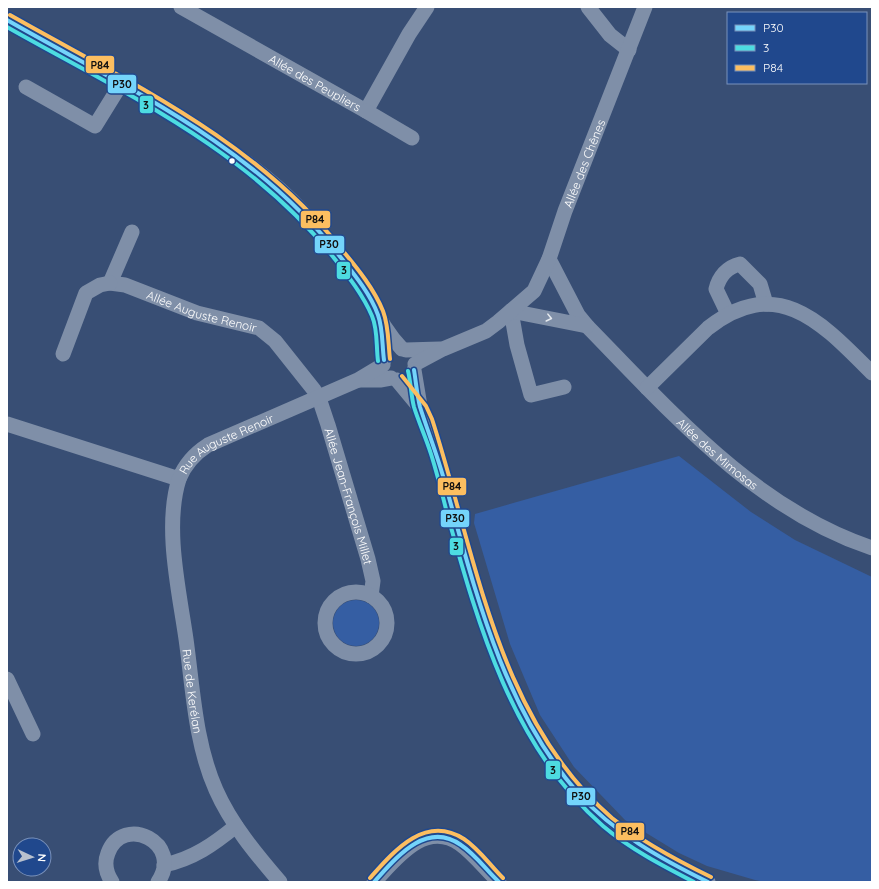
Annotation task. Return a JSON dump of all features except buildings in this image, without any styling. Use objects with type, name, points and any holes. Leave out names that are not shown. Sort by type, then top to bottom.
[{"type":"street","name":"Allée des Peupliers","points":[[181,7],[366,111],[409,34],[427,7]]},
{"type":"street","points":[[588,7],[610,35],[629,50]]},
{"type":"street","name":"Allée des Chênes","points":[[511,311],[534,291],[549,259],[568,204],[645,7]]},
{"type":"street","points":[[7,20],[121,84],[221,144],[284,193],[303,212],[342,257],[360,284],[380,321],[404,350],[412,356],[421,409],[436,452],[490,633],[506,676],[531,729],[559,771],[587,802],[607,821],[649,851],[708,882]]},
{"type":"street","points":[[26,87],[96,126],[121,84]]},
{"type":"street","points":[[366,111],[412,138]]},
{"type":"street","points":[[63,354],[86,293],[100,285],[110,283],[132,232]]},
{"type":"street","name":"Allée des Mimosas","points":[[549,259],[578,315],[587,326],[648,388],[721,458],[752,484],[804,517],[831,531],[872,548]]},
{"type":"street","points":[[728,314],[716,290],[718,281],[731,266],[740,264],[760,284],[766,304]]},
{"type":"street","name":"Allée Auguste Renoir","points":[[110,283],[125,285],[197,313],[259,328],[275,341],[319,398]]},
{"type":"street","points":[[648,388],[708,328],[728,314],[750,305],[766,304],[796,310],[808,316],[829,330],[872,373]]},
{"type":"street","points":[[511,311],[517,345],[531,395],[564,387]]},
{"type":"street","points":[[394,379],[407,378],[414,367],[443,349],[486,331],[511,311],[587,326]]},
{"type":"street","points":[[380,321],[384,370],[421,409]]},
{"type":"street","points":[[383,363],[385,356],[392,350],[443,349]]},
{"type":"street","name":"Rue Auguste Renoir","points":[[7,424],[179,479],[188,461],[196,452],[208,445],[358,380],[383,363]]},
{"type":"street","name":"Rue Auguste Renoir","points":[[358,380],[394,379]]},
{"type":"street","name":"Allée Jean-François Millet","points":[[319,398],[368,559],[373,581],[371,596]]},
{"type":"street","name":"Rue de Kerélan","points":[[179,479],[172,508],[175,555],[197,725],[203,756],[212,782],[236,826],[280,882]]},
{"type":"street","points":[[356,592],[371,596],[380,604],[384,612],[386,622],[385,632],[381,641],[374,648],[355,654],[338,648],[331,642],[325,626],[328,609],[339,596],[348,593],[356,592]]},
{"type":"street","points":[[7,679],[33,734]]},
{"type":"street","points":[[164,865],[192,857],[220,840],[236,826]]},
{"type":"street","points":[[112,882],[106,869],[106,857],[115,842],[126,836],[140,835],[152,839],[163,853],[164,870],[158,882]]},
{"type":"street","points":[[374,882],[414,842],[435,836],[446,837],[460,844],[499,882]]},
{"type":"shaded area","points":[[679,456],[751,512],[795,540],[872,577],[872,882],[766,882],[707,866],[679,853],[625,820],[574,767],[540,715],[510,644],[474,523],[475,514]]},
{"type":"shaded area","points":[[361,600],[365,601],[375,610],[378,614],[378,632],[369,642],[361,646],[351,646],[343,642],[334,632],[333,618],[337,610],[347,601]]},
{"type":"transit line","name":"P84","points":[[10,15],[145,90],[189,117],[231,145],[271,177],[309,212],[349,258],[370,287],[385,317],[390,359]]},
{"type":"transit line","name":"P30","points":[[7,20],[185,121],[227,150],[267,181],[304,215],[338,254],[366,291],[380,320],[384,360]]},
{"type":"transit line","name":"3","points":[[7,27],[96,76],[182,127],[224,155],[264,186],[300,220],[334,258],[360,293],[374,321],[378,361]]},
{"type":"transit line","name":"P30","points":[[414,370],[420,407],[442,473],[480,606],[511,686],[530,724],[552,760],[578,793],[607,821],[639,844],[708,882]]},
{"type":"transit line","name":"3","points":[[408,371],[414,407],[433,461],[472,598],[502,682],[522,722],[545,759],[571,794],[603,826],[635,850],[694,882]]},
{"type":"transit line","name":"P84","points":[[402,376],[426,406],[432,419],[478,579],[495,632],[516,684],[542,733],[573,778],[612,818],[623,827],[660,850],[711,877]]},
{"type":"transit line","name":"P84","points":[[370,878],[389,857],[411,839],[423,833],[436,831],[450,832],[464,839],[480,852],[503,878]]},
{"type":"transit line","name":"P30","points":[[374,882],[402,853],[413,845],[424,839],[436,837],[448,838],[461,845],[471,853],[499,882]]}]
